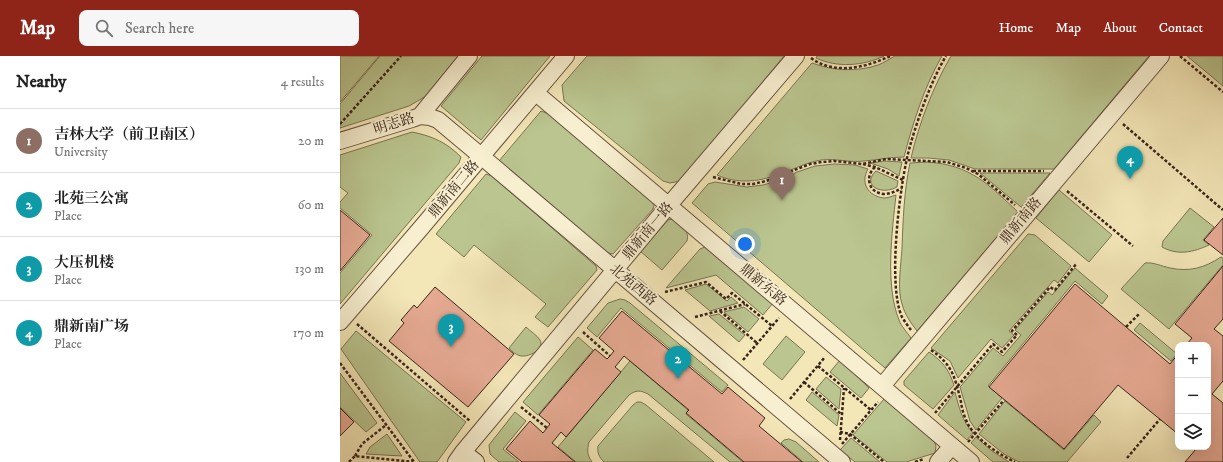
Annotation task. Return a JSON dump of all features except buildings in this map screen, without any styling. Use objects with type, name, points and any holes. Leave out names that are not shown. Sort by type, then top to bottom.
[{"type":"lane","name":"明志路","points":[[340,141],[420,116],[469,56]]},
{"type":"lane","name":"鼎新南二路","points":[[348,322],[416,234],[566,56]]},
{"type":"lane","name":"鼎新南一路","points":[[459,457],[669,205],[803,56]]},
{"type":"lane","name":"鼎新南路","points":[[882,392],[1059,176],[1162,56]]},
{"type":"lane","name":"鼎新东路","points":[[536,93],[669,205],[882,392],[959,445],[971,462]]},
{"type":"lane","name":"北苑西路","points":[[420,116],[438,120],[842,462]]},
{"type":"lane","points":[[938,462],[959,445]]},
{"type":"lane","points":[[459,457],[476,462]]},
{"type":"path","points":[[340,124],[401,56]]},
{"type":"path","points":[[803,56],[834,68],[847,68],[860,67],[878,62],[890,56]]},
{"type":"path","points":[[912,331],[902,316],[898,303],[896,279],[899,209],[903,180],[914,133],[928,94],[946,56]]},
{"type":"path","points":[[1180,56],[1223,92]]},
{"type":"path","points":[[1112,114],[1223,210]]},
{"type":"path","points":[[862,164],[886,159],[947,162],[973,171],[1059,176],[1132,246]]},
{"type":"path","points":[[710,176],[735,183],[753,184],[766,181],[810,164],[834,161],[875,167],[903,180]]},
{"type":"path","points":[[875,167],[869,175],[868,181],[878,192],[883,194],[891,193],[902,188]]},
{"type":"path","points":[[973,171],[1020,210],[1024,218]]},
{"type":"path","points":[[933,415],[992,344],[1002,352],[1017,335],[1012,331],[1050,287],[1054,290],[1077,262]]},
{"type":"path","points":[[659,294],[706,282],[726,299],[732,293],[772,326]]},
{"type":"path","points":[[688,319],[745,304]]},
{"type":"path","points":[[720,311],[757,343]]},
{"type":"path","points":[[740,363],[783,312]]},
{"type":"path","points":[[1126,327],[1139,314]]},
{"type":"path","points":[[348,322],[470,421]]},
{"type":"path","points":[[581,330],[610,356]]},
{"type":"path","points":[[928,348],[945,361],[951,370],[957,387],[963,413],[969,426],[996,451],[1015,462]]},
{"type":"path","points":[[787,402],[830,352]]},
{"type":"path","points":[[340,364],[413,462]]},
{"type":"path","points":[[818,366],[871,410]]},
{"type":"path","points":[[804,382],[842,414]]},
{"type":"path","points":[[844,388],[839,447],[871,410],[882,392]]},
{"type":"path","points":[[959,445],[976,433],[1004,400]]},
{"type":"path","points":[[518,404],[547,428]]},
{"type":"path","points":[[1127,458],[1160,419]]},
{"type":"path","points":[[349,462],[355,456],[362,444],[386,425]]},
{"type":"path","points":[[840,432],[850,434],[884,462]]},
{"type":"path","points":[[355,456],[413,462]]},
{"type":"green space","points":[[340,56],[379,56],[340,102]]},
{"type":"green space","points":[[380,56],[458,56],[426,96],[409,106],[340,128],[340,104]]},
{"type":"green space","points":[[482,56],[550,56],[481,140],[441,106]]},
{"type":"green space","points":[[587,56],[784,56],[680,181],[670,183],[663,181],[564,101],[562,85]]},
{"type":"green space","points":[[817,56],[884,56],[859,64],[841,64],[824,61],[816,58]]},
{"type":"green space","points":[[895,56],[942,56],[920,105],[904,157],[859,161],[821,160],[770,177],[747,181],[732,180],[717,175],[812,63],[828,68],[853,70],[878,65]]},
{"type":"green space","points":[[951,56],[1149,56],[1054,169],[975,169],[949,160],[911,158],[927,106],[938,80]]},
{"type":"green space","points":[[1187,56],[1223,56],[1223,86]]},
{"type":"green space","points":[[541,111],[549,114],[652,201],[654,205],[653,209],[613,254],[608,253],[499,161]]},
{"type":"green space","points":[[412,132],[426,135],[444,144],[461,157],[459,163],[340,304],[340,273],[372,235],[340,208],[340,202],[348,193],[340,187],[340,155]]},
{"type":"green space","points":[[884,161],[902,162],[899,176],[888,169],[870,163]]},
{"type":"green space","points":[[927,162],[956,167],[978,178],[1018,212],[917,331],[908,319],[903,308],[900,292],[904,206],[910,163]]},
{"type":"green space","points":[[834,164],[855,165],[868,169],[865,184],[870,192],[878,197],[884,198],[896,195],[891,258],[892,291],[899,320],[911,338],[885,368],[692,203],[708,184],[715,182],[747,187],[763,185],[781,180],[797,172],[815,166]]},
{"type":"green space","points":[[876,171],[898,181],[897,187],[885,190],[875,188],[871,181],[872,176]]},
{"type":"green space","points":[[980,173],[1050,173],[1021,207]]},
{"type":"green space","points":[[486,174],[492,176],[596,266],[597,270],[548,327],[535,317],[546,304],[474,245],[464,257],[436,234]]},
{"type":"green space","points":[[1059,190],[1112,235],[1089,262],[1036,218]]},
{"type":"green space","points":[[1190,208],[1214,227],[1203,240],[1209,245],[1198,250],[1186,252],[1168,250],[1162,247],[1163,241]]},
{"type":"green space","points":[[672,219],[679,222],[686,231],[688,238],[662,270],[640,251],[668,220]]},
{"type":"green space","points":[[1028,234],[1035,235],[1071,266],[1058,283],[1054,280],[1009,331],[1014,335],[1002,348],[991,339],[958,378],[950,361],[931,348]]},
{"type":"green space","points":[[705,247],[773,303],[763,315],[716,275],[666,288],[700,249]]},
{"type":"green space","points":[[1221,257],[1223,258],[1223,265],[1169,329],[1121,289],[1145,263],[1184,270],[1209,264]]},
{"type":"green space","points":[[1075,268],[1108,296],[1102,304],[1075,281],[988,386],[1002,398],[976,430],[970,421],[960,387],[993,348],[1003,356],[1021,335],[1015,330],[1048,292],[1052,295]]},
{"type":"green space","points":[[706,284],[727,301],[731,297],[738,303],[710,311],[685,290]]},
{"type":"green space","points":[[620,299],[630,303],[728,385],[722,392],[621,308],[597,337],[587,328],[608,303]]},
{"type":"green space","points":[[744,307],[759,319],[748,332],[724,312]]},
{"type":"green space","points":[[719,314],[745,335],[739,342],[709,316]]},
{"type":"green space","points":[[1140,323],[1175,352],[1175,356],[1171,361],[1134,330]]},
{"type":"green space","points":[[526,327],[537,336],[541,343],[536,352],[525,356],[520,356],[509,348]]},
{"type":"green space","points":[[356,331],[466,422],[437,462],[420,462],[341,349]]},
{"type":"green space","points":[[786,336],[805,352],[782,380],[763,364]]},
{"type":"green space","points":[[578,337],[593,350],[538,415],[523,402]]},
{"type":"green space","points":[[929,352],[944,366],[950,374],[954,385],[933,409],[904,385],[904,381]]},
{"type":"green space","points":[[840,360],[869,388],[861,398],[830,372]]},
{"type":"green space","points":[[630,361],[688,410],[686,414],[743,462],[730,462],[648,394],[640,391],[636,391],[629,395],[589,442],[588,452],[592,462],[576,462],[558,447]]},
{"type":"green space","points":[[340,373],[377,423],[366,432],[340,407]]},
{"type":"green space","points":[[826,377],[841,389],[839,409],[816,389]]},
{"type":"green space","points":[[812,392],[839,415],[837,426],[806,400]]},
{"type":"green space","points":[[955,392],[964,419],[973,433],[967,440],[938,415]]},
{"type":"green space","points":[[884,399],[934,440],[936,446],[935,453],[906,462],[887,462],[853,435]]},
{"type":"green space","points":[[1005,401],[1064,450],[1094,415],[1101,422],[1067,462],[1020,462],[1004,454],[979,434]]},
{"type":"green space","points":[[637,402],[641,402],[646,405],[714,462],[604,462],[599,455],[598,446]]},
{"type":"green space","points":[[515,412],[526,421],[503,449],[519,462],[499,462],[490,454],[489,445]]},
{"type":"green space","points":[[387,434],[402,456],[366,454],[370,447]]},
{"type":"green space","points":[[976,437],[992,451],[1009,462],[993,462],[971,443]]},
{"type":"green space","points":[[851,438],[880,462],[855,462],[840,450]]},
{"type":"green space","points":[[789,439],[796,442],[819,462],[803,462],[781,443],[784,440]]},
{"type":"place","name":"鼎新南广场","points":[[1130,179]]},
{"type":"place","name":"吉林大学（前卫南区）","points":[[782,200]]},
{"type":"place","name":"大压机楼","points":[[451,347]]},
{"type":"place","name":"北苑三公寓","points":[[678,379]]}]
